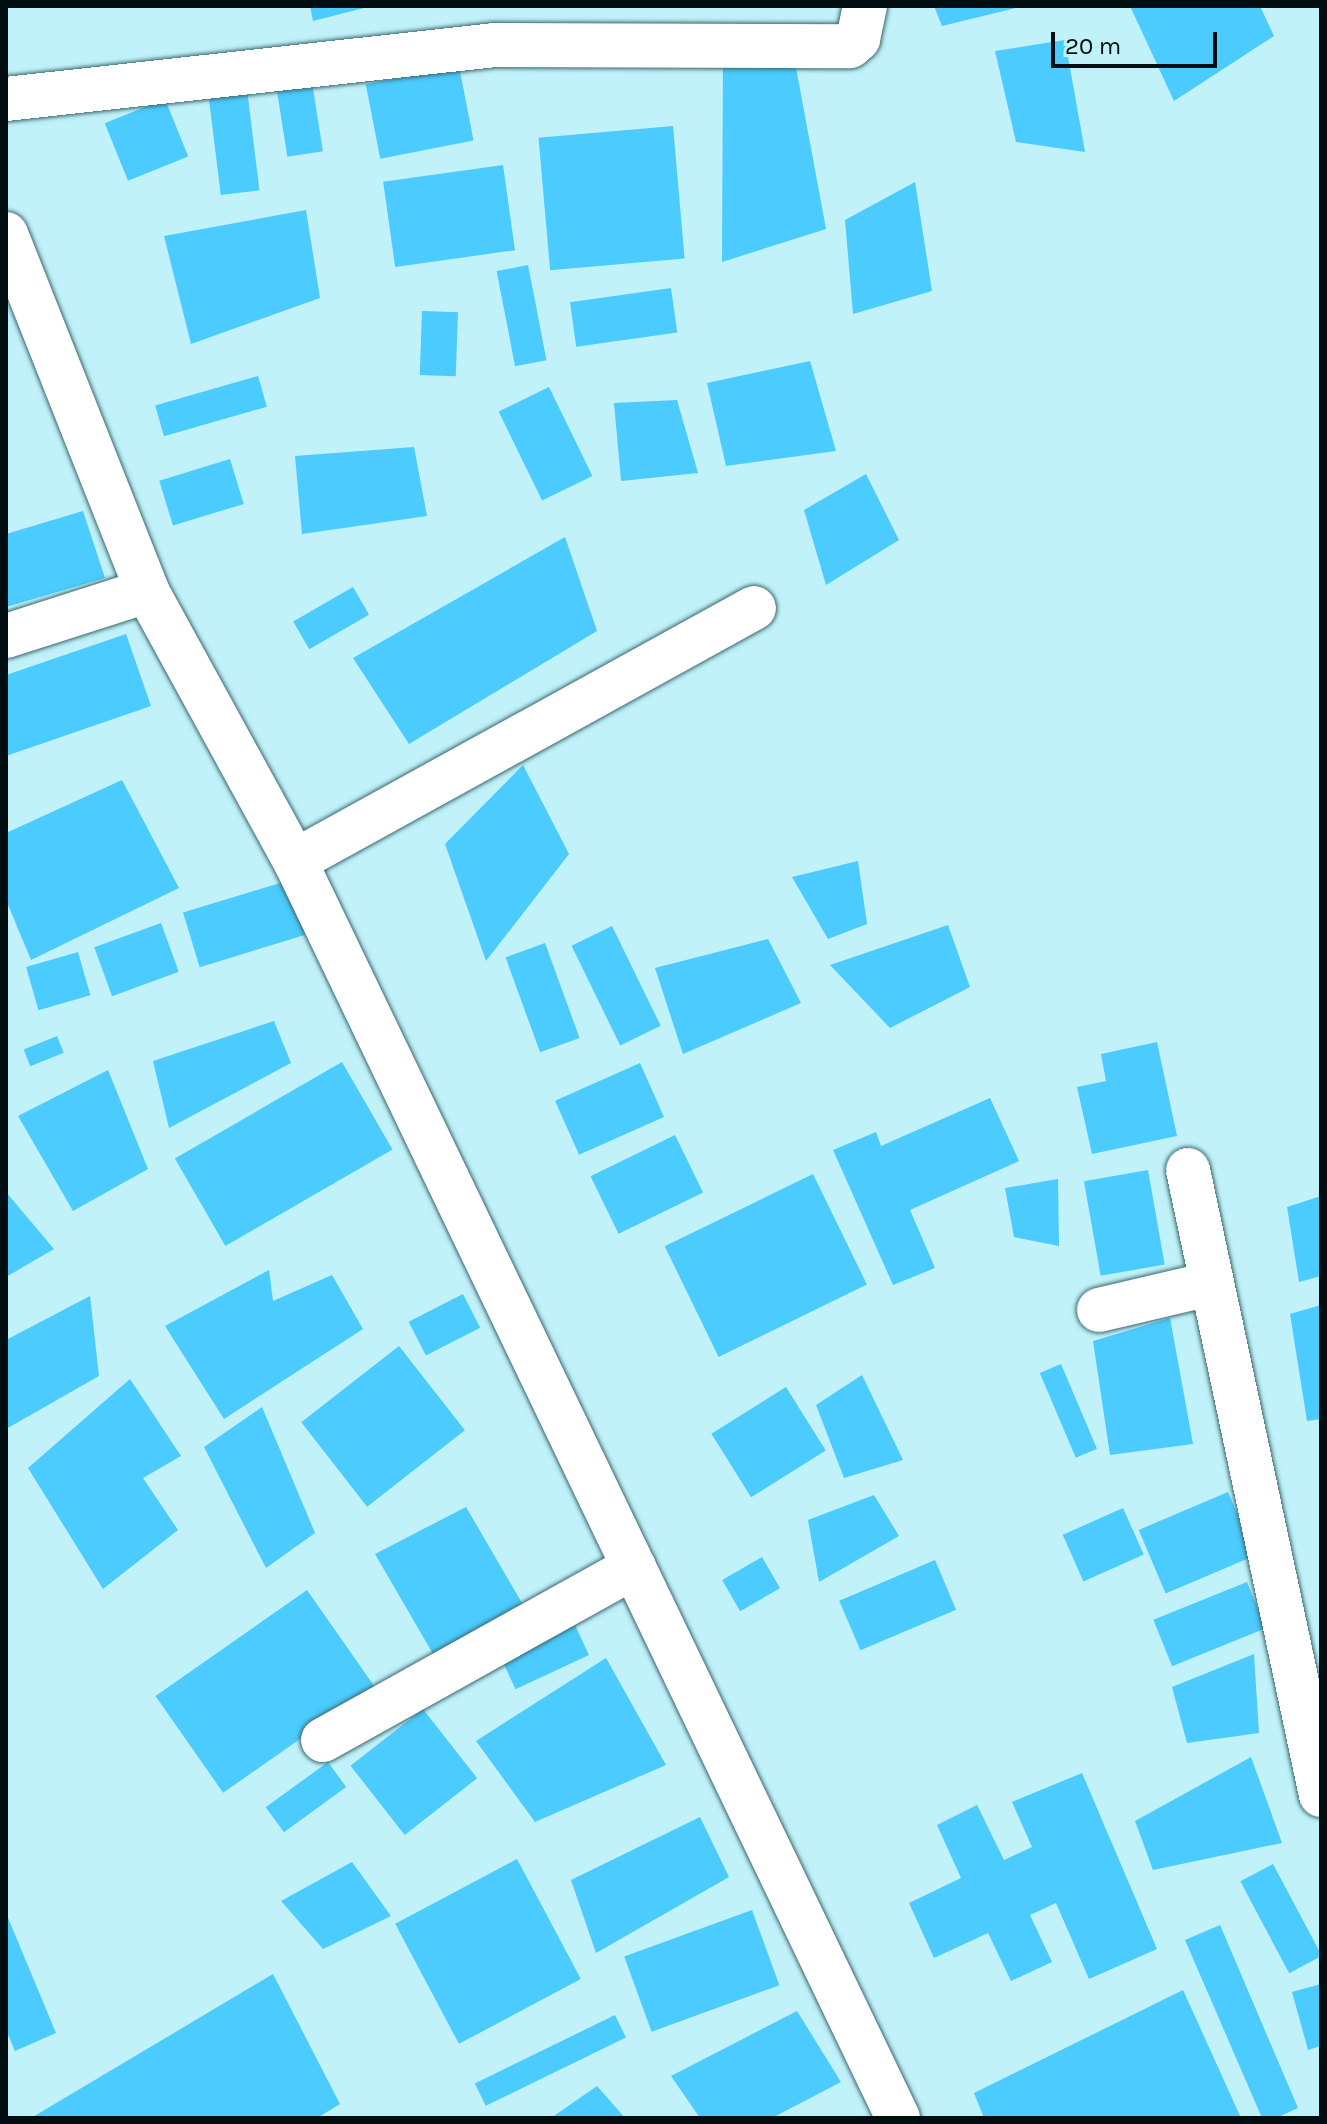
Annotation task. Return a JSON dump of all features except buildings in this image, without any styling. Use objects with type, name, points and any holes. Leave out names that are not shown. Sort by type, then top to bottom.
[{"type":"street","points":[[6,99],[493,45],[850,46],[858,39],[865,6]]},
{"type":"street","points":[[6,234],[147,591],[295,861],[898,2118]]},
{"type":"street","points":[[6,636],[147,591]]},
{"type":"street","points":[[295,861],[754,608]]},
{"type":"street","points":[[1188,1170],[1321,1795]]},
{"type":"street","points":[[1099,1310],[1210,1284]]},
{"type":"street","points":[[323,1740],[634,1567]]}]
